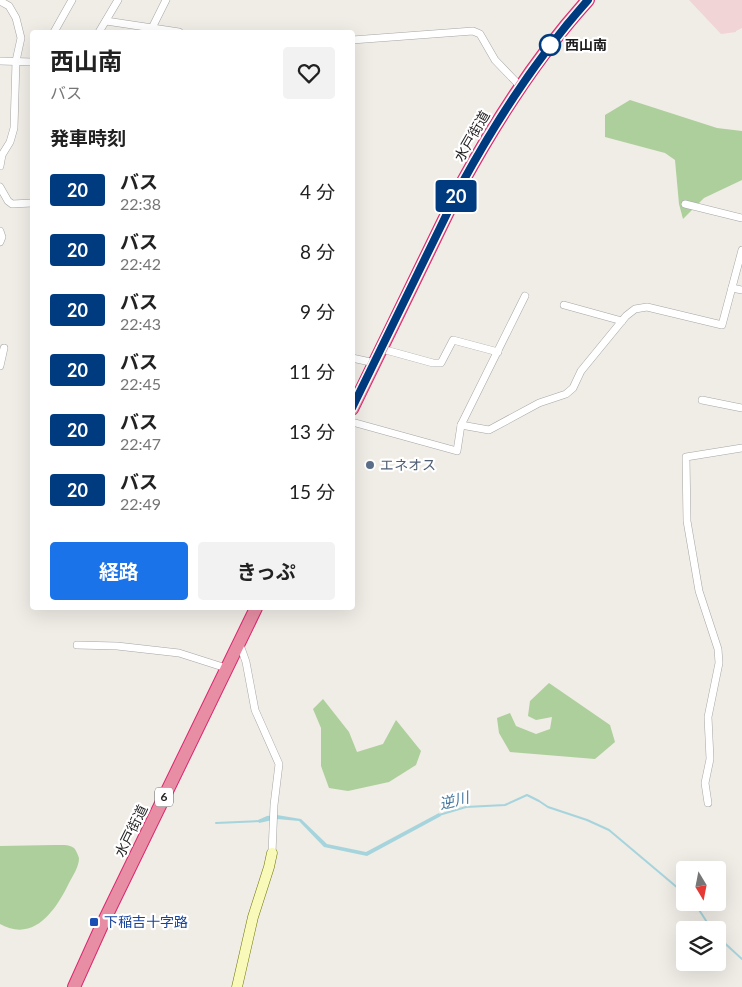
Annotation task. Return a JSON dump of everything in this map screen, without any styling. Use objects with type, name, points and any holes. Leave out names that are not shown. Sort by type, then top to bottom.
[{"type":"highway","name":"水戸街道","points":[[355,402],[461,185],[481,149],[520,86],[588,0]]},
{"type":"highway","name":"水戸街道","points":[[74,987],[102,925],[255,610]]},
{"type":"street","points":[[55,30],[72,0]]},
{"type":"street","points":[[101,30],[118,0]]},
{"type":"street","points":[[152,28],[166,0]]},
{"type":"street","points":[[0,1],[9,6],[18,25],[21,38],[16,61],[14,128],[10,142],[2,155],[0,166]]},
{"type":"street","points":[[106,21],[166,30]]},
{"type":"street","points":[[355,40],[473,31],[480,34],[495,60],[520,86]]},
{"type":"street","points":[[0,61],[30,62]]},
{"type":"street","points":[[0,187],[8,202],[12,204],[30,203]]},
{"type":"street","points":[[685,204],[742,218]]},
{"type":"street","points":[[0,231],[2,237],[0,242]]},
{"type":"street","points":[[461,425],[489,430],[539,404],[566,394],[573,388],[581,371],[622,321],[635,309],[647,307],[722,325],[742,250]]},
{"type":"street","points":[[732,288],[742,290]]},
{"type":"street","points":[[355,423],[457,451],[461,425],[525,296]]},
{"type":"street","points":[[564,305],[622,321]]},
{"type":"street","points":[[382,349],[433,363],[441,363],[453,340],[498,352]]},
{"type":"street","points":[[0,366],[4,348]]},
{"type":"street","points":[[355,359],[375,363]]},
{"type":"street","points":[[702,400],[742,408]]},
{"type":"street","points":[[708,804],[705,783],[710,759],[708,717],[719,662],[718,649],[699,591],[687,521],[686,456],[742,448]]},
{"type":"street","points":[[237,987],[253,917],[272,853],[273,817],[279,764],[255,710],[246,662],[239,642]]},
{"type":"street","points":[[77,645],[117,646],[179,653],[226,668]]},
{"type":"shaded area","points":[[689,0],[742,0],[742,28],[736,32],[721,34]]},
{"type":"green space","points":[[630,100],[717,128],[742,131],[742,180],[704,198],[683,219],[679,204],[675,160],[665,153],[605,137],[605,115]]},
{"type":"green space","points":[[549,683],[610,725],[615,742],[595,759],[510,752],[499,733],[497,718],[510,713],[516,726],[536,734],[550,729],[552,717],[536,720],[528,716],[530,701]]},
{"type":"green space","points":[[323,699],[349,732],[357,752],[383,744],[396,720],[421,751],[416,765],[389,782],[348,791],[329,788],[321,766],[321,728],[313,709]]},
{"type":"green space","points":[[65,845],[74,848],[79,858],[78,865],[64,893],[50,913],[42,921],[23,929],[12,929],[0,924],[0,846]]},
{"type":"water","points":[[439,813],[441,816],[367,856],[324,847],[299,821],[277,819],[259,823],[258,820],[267,816],[277,815],[301,819],[327,844],[366,852]]},
{"type":"waterway","name":"逆川","points":[[439,815],[466,807],[505,805],[527,795],[548,807],[587,820],[609,830],[676,886]]},
{"type":"waterway","name":"逆川","points":[[216,823],[261,821]]},
{"type":"waterway","name":"逆川","points":[[700,911],[706,921]]},
{"type":"waterway","name":"逆川","points":[[726,944],[742,959]]},
{"type":"bus line","name":"20","points":[[355,402],[461,185],[481,149],[528,74],[588,0]]},
{"type":"place","name":"西山南","points":[[550,45]]},
{"type":"place","name":"エネオス","points":[[370,465]]},
{"type":"place","name":"下稲吉十字路","points":[[94,922]]}]
